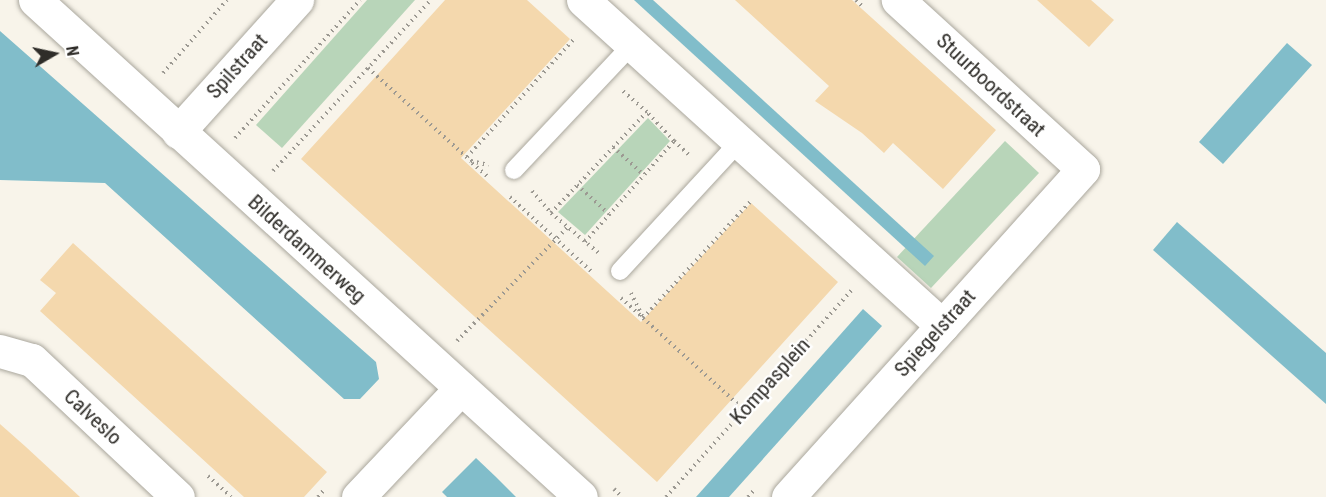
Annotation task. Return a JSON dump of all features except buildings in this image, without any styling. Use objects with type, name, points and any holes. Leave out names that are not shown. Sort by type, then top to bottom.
[{"type":"street","name":"Bilderdammerweg","points":[[35,0],[580,497]]},
{"type":"street","name":"Spilstraat","points":[[178,132],[297,0]]},
{"type":"street","name":"Stuurboordstraat","points":[[898,0],[1083,170]]},
{"type":"street","points":[[590,7],[942,326]]},
{"type":"street","name":"Spiegelstraat","points":[[788,497],[1083,170]]},
{"type":"street","name":"Calveslo","points":[[0,351],[32,360],[178,497]]},
{"type":"street","points":[[358,497],[461,388]]},
{"type":"lane","points":[[514,170],[633,45]]},
{"type":"lane","points":[[620,272],[739,142]]},
{"type":"path","points":[[160,76],[227,0]]},
{"type":"path","points":[[232,140],[360,0]]},
{"type":"path","points":[[249,197],[431,0]]},
{"type":"path","points":[[467,157],[590,7]]},
{"type":"path","points":[[368,68],[496,185]]},
{"type":"path","points":[[585,242],[674,141],[647,112],[604,75]]},
{"type":"path","points":[[551,213],[647,112]]},
{"type":"path","points":[[613,147],[644,175]]},
{"type":"path","points":[[471,161],[514,170],[551,213],[620,272],[643,318]]},
{"type":"path","points":[[643,318],[775,175]]},
{"type":"path","points":[[577,185],[609,214]]},
{"type":"path","points":[[505,193],[599,279]]},
{"type":"path","points":[[434,364],[568,228]]},
{"type":"path","name":"Kompasplein","points":[[666,497],[875,265]]},
{"type":"path","points":[[617,294],[744,410]]},
{"type":"green space","points":[[367,0],[415,0],[282,148],[256,125]]},
{"type":"green space","points":[[648,118],[670,141],[585,235],[558,212]]},
{"type":"green space","points":[[1005,141],[1039,173],[931,288],[897,257]]},
{"type":"water","points":[[634,0],[653,0],[934,256],[925,266]]},
{"type":"water","points":[[0,31],[376,362],[379,379],[360,399],[344,399],[105,183],[0,180]]},
{"type":"water","points":[[1287,43],[1312,65],[1223,164],[1199,142]]},
{"type":"water","points":[[1177,222],[1326,353],[1326,404],[1153,250]]},
{"type":"water","points":[[863,309],[882,326],[729,497],[696,497]]},
{"type":"water","points":[[476,458],[516,497],[447,497],[442,492]]}]
